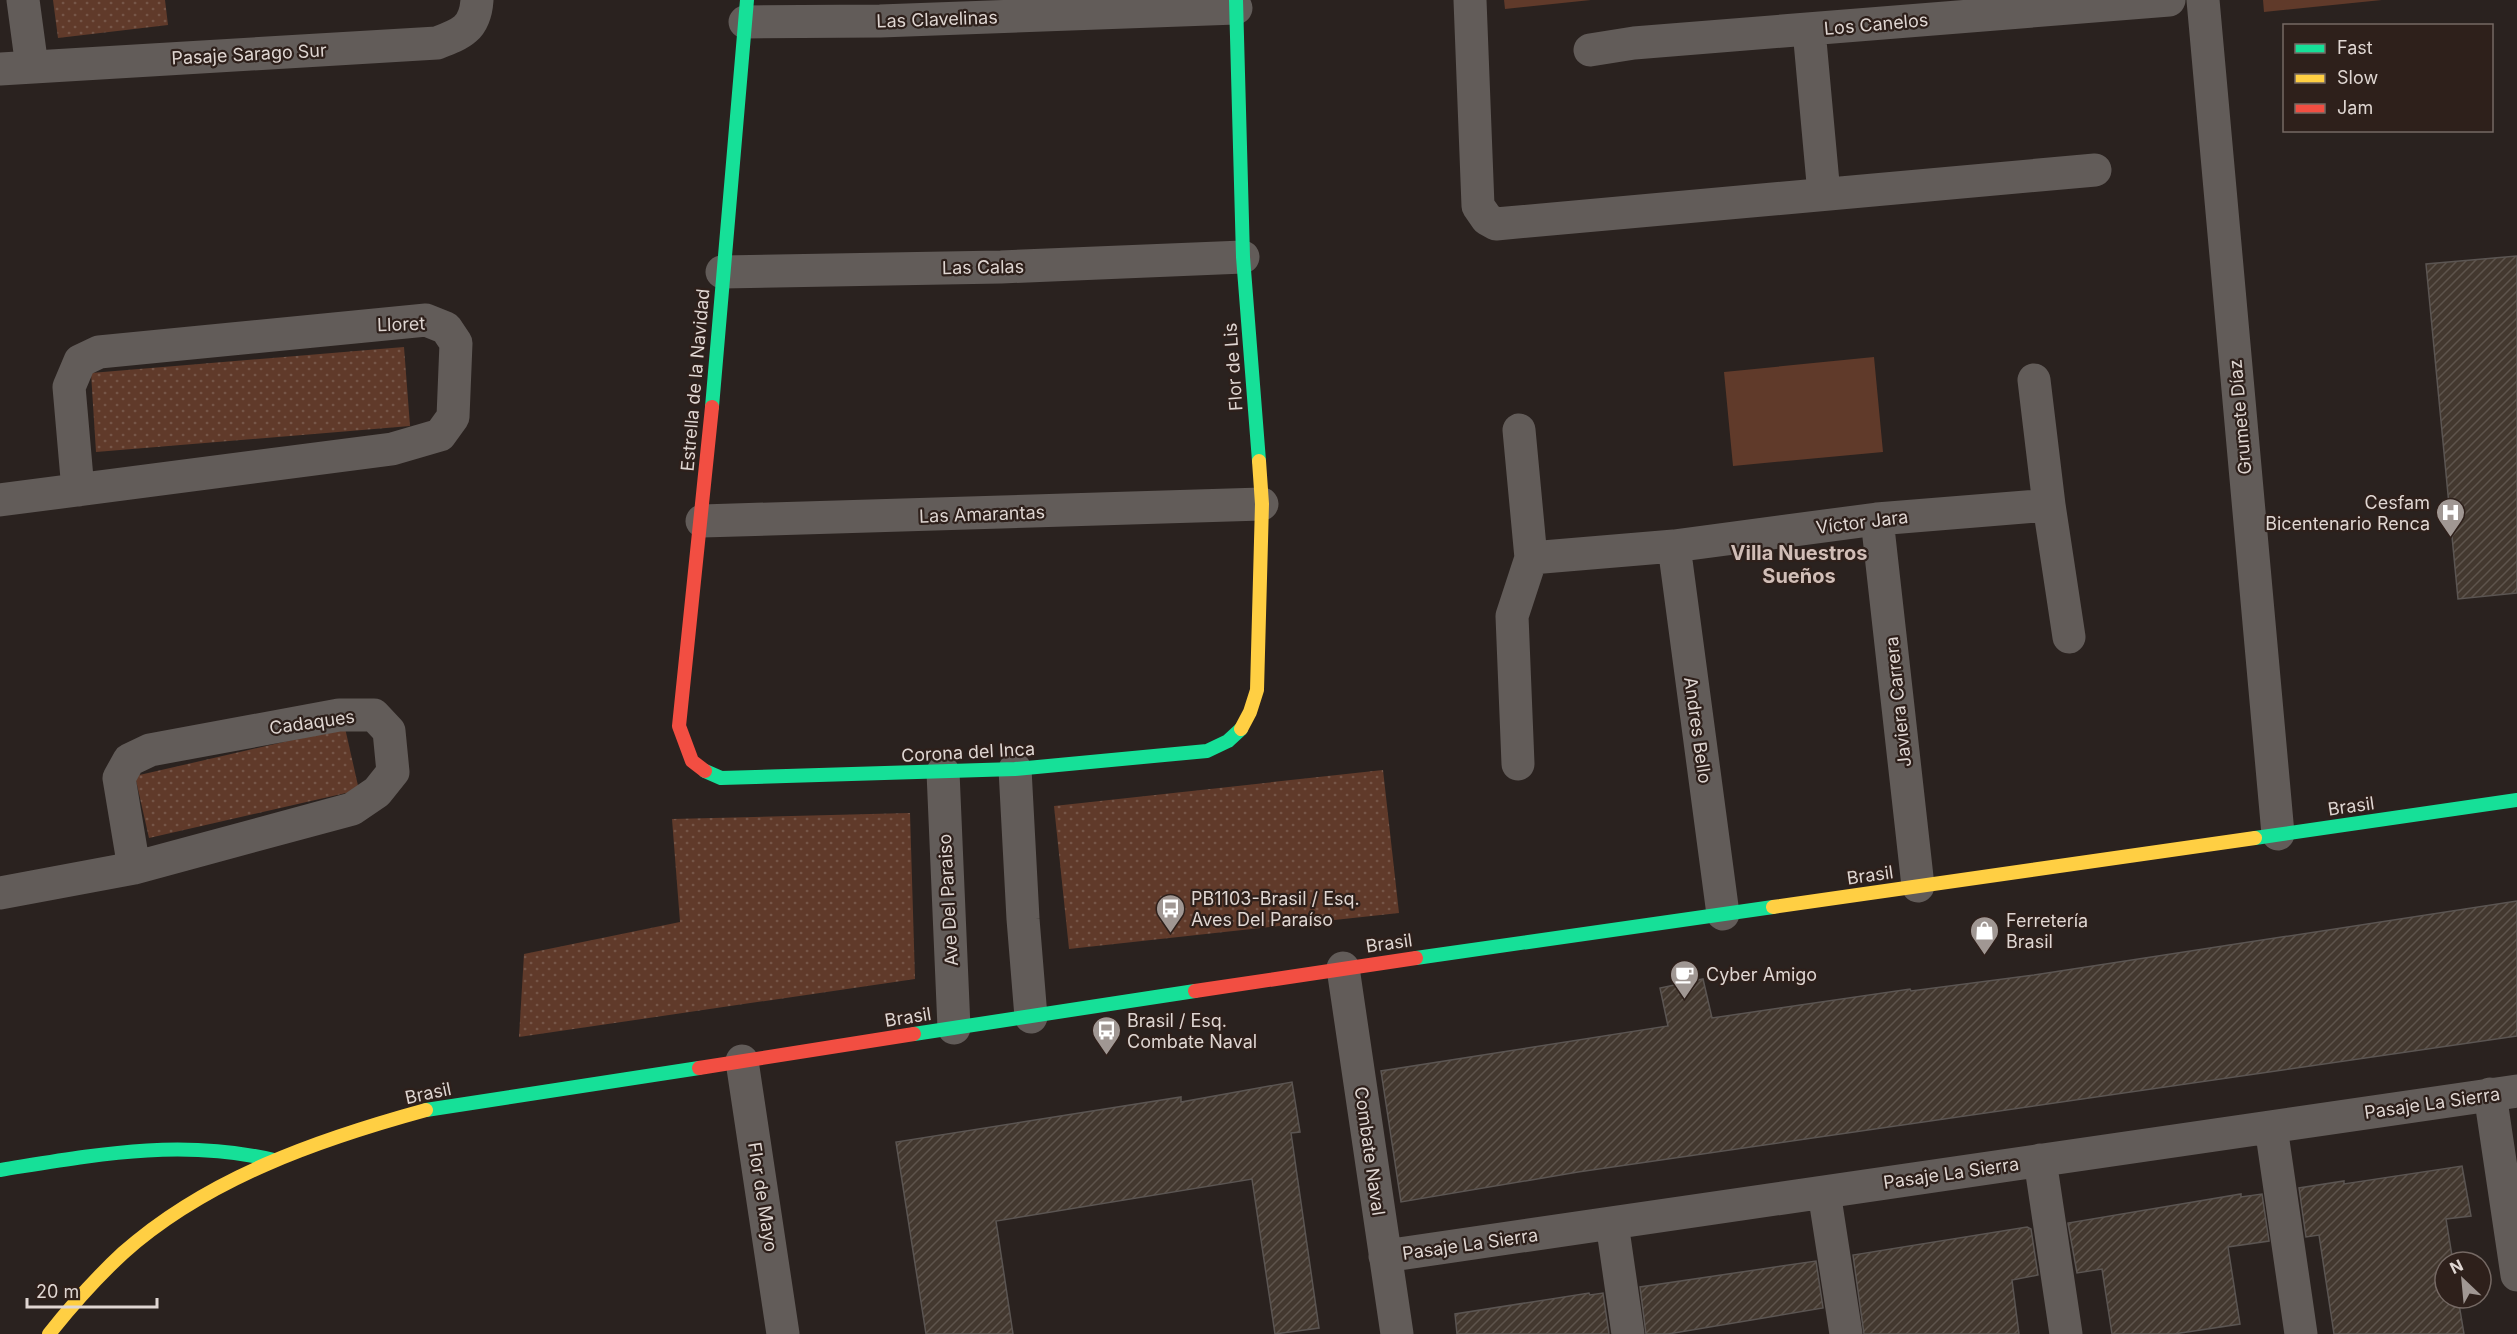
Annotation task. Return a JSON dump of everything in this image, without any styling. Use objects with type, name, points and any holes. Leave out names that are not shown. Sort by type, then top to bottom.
[{"type":"main road","name":"Flor de Lis","points":[[1236,4],[1243,257],[1262,504],[1257,690],[1252,710],[1243,728]]},
{"type":"main road","name":"Estrella de la Navidad","points":[[692,761],[679,726],[702,521],[746,11]]},
{"type":"main road","name":"Corona del Inca","points":[[692,761],[706,772],[721,778],[1015,769],[1207,751],[1228,742],[1243,728]]},
{"type":"main road","name":"Brasil","points":[[49,1334],[82,1295],[142,1239],[202,1198],[274,1160],[375,1123],[427,1110],[1343,968],[2517,800]]},
{"type":"main road","points":[[0,1170],[185,1146],[246,1152],[274,1160]]},
{"type":"street","points":[[23,0],[32,67]]},
{"type":"street","name":"Pasaje Sarago Sur","points":[[0,69],[437,44],[464,33],[476,12],[477,0]]},
{"type":"street","points":[[1470,0],[1478,206],[1487,219],[1497,224],[2095,171]]},
{"type":"street","name":"Los Canelos","points":[[1590,50],[1634,43],[2169,0]]},
{"type":"street","name":"Grumete Díaz","points":[[2203,0],[2278,834]]},
{"type":"street","name":"Las Clavelinas","points":[[746,11],[892,20],[1236,4]]},
{"type":"street","points":[[1809,30],[1824,194]]},
{"type":"street","name":"Las Calas","points":[[722,272],[1001,267],[1243,257]]},
{"type":"street","name":"Lloret","points":[[0,500],[392,449],[440,435],[453,417],[456,343],[446,328],[426,320],[99,352],[80,361],[69,387],[78,489]]},
{"type":"street","points":[[2034,380],[2049,505],[2069,637]]},
{"type":"street","points":[[1518,764],[1512,616],[1531,558],[1519,430]]},
{"type":"street","name":"Las Amarantas","points":[[702,521],[1262,504]]},
{"type":"street","name":"Víctor Jara","points":[[1531,558],[1674,546],[1878,519],[2049,505]]},
{"type":"street","name":"Javiera Carrera","points":[[1878,519],[1918,886]]},
{"type":"street","name":"Andres Bello","points":[[1674,546],[1723,914]]},
{"type":"street","name":"Cadaques","points":[[0,893],[134,868],[352,809],[377,792],[393,772],[389,731],[374,715],[339,715],[150,750],[129,760],[119,778],[134,868]]},
{"type":"street","points":[[1015,769],[1031,1017]]},
{"type":"street","name":"Ave Del Paraiso","points":[[943,772],[954,1029]]},
{"type":"street","name":"Combate Naval","points":[[1343,968],[1397,1334]]},
{"type":"street","name":"Flor de Mayo","points":[[742,1060],[783,1334]]},
{"type":"street","points":[[2504,1092],[2517,1275]]},
{"type":"street","name":"Pasaje La Sierra","points":[[1385,1256],[2504,1092]]},
{"type":"street","points":[[2271,1127],[2301,1334]]},
{"type":"street","points":[[2040,1160],[2066,1334]]},
{"type":"street","points":[[1824,1192],[1846,1334]]},
{"type":"street","points":[[1612,1223],[1628,1334]]},
{"type":"shaded area","points":[[53,0],[165,0],[168,25],[58,38]]},
{"type":"shaded area","points":[[1504,0],[1591,0],[1505,9]]},
{"type":"shaded area","points":[[2263,0],[2382,0],[2264,12]]},
{"type":"shaded area","points":[[404,347],[410,426],[96,452],[91,373]]},
{"type":"shaded area","points":[[1874,357],[1883,452],[1733,466],[1724,372]]},
{"type":"shaded area","points":[[345,728],[359,790],[149,838],[135,776]]},
{"type":"shaded area","points":[[1383,770],[1399,913],[1069,949],[1054,806]]},
{"type":"shaded area","points":[[910,813],[915,979],[519,1037],[524,954],[680,922],[672,819]]},
{"type":"building","points":[[2517,256],[2517,593],[2458,599],[2426,264]]},
{"type":"building","points":[[2517,901],[2517,1036],[1578,1172],[1401,1202],[1381,1071],[1668,1026],[1660,988],[1703,979],[1712,1018],[1910,989],[1911,991],[2034,975]]},
{"type":"building","points":[[1292,1082],[1300,1132],[1291,1133],[1319,1328],[1275,1334],[1252,1179],[996,1221],[1013,1334],[926,1334],[896,1142],[1181,1097],[1181,1102]]},
{"type":"building","points":[[2462,1166],[2471,1216],[2446,1219],[2451,1250],[2433,1250],[2433,1310],[2460,1310],[2464,1334],[2334,1334],[2319,1235],[2306,1237],[2299,1188],[2344,1181],[2344,1184]]},
{"type":"building","points":[[2241,1194],[2241,1197],[2262,1194],[2269,1241],[2228,1247],[2240,1324],[2174,1334],[2112,1334],[2102,1269],[2077,1273],[2068,1223]]},
{"type":"building","points":[[2027,1227],[2031,1229],[2038,1275],[2012,1280],[2019,1334],[1864,1334],[1853,1255]]},
{"type":"building","points":[[1816,1261],[1823,1308],[1668,1334],[1646,1334],[1640,1287]]},
{"type":"building","points":[[1589,1293],[1590,1295],[1603,1293],[1609,1334],[1457,1334],[1455,1314]]},
{"type":"traffic: fast","points":[[712,407],[747,0]]},
{"type":"traffic: fast","points":[[1236,0],[1243,257],[1259,461]]},
{"type":"traffic: fast","points":[[705,771],[721,778],[1015,769],[1207,751],[1228,741],[1241,729]]},
{"type":"traffic: fast","points":[[2255,838],[2517,800]]},
{"type":"traffic: fast","points":[[1416,958],[1773,907]]},
{"type":"traffic: fast","points":[[914,1034],[1195,991]]},
{"type":"traffic: fast","points":[[426,1110],[699,1068]]},
{"type":"traffic: fast","points":[[0,1170],[137,1151],[204,1150],[239,1153],[274,1160]]},
{"type":"traffic: slow","points":[[1241,729],[1250,712],[1257,690],[1262,504],[1259,461]]},
{"type":"traffic: slow","points":[[1773,907],[2255,838]]},
{"type":"traffic: slow","points":[[49,1334],[84,1292],[123,1253],[191,1203],[228,1182],[306,1148],[426,1110]]},
{"type":"traffic: jam","points":[[705,771],[692,761],[679,726],[712,407]]},
{"type":"traffic: jam","points":[[1195,991],[1416,958]]},
{"type":"traffic: jam","points":[[699,1068],[914,1034]]},
{"type":"place","name":"Cesfam Bicentenario Renca","points":[[2451,538]]},
{"type":"place","name":"PB1103-Brasil / Esq. Aves Del Paraíso","points":[[1170,934]]},
{"type":"place","name":"Ferretería Brasil","points":[[1985,956]]},
{"type":"place","name":"Cyber Amigo","points":[[1685,1000]]},
{"type":"place","name":"Brasil / Esq. Combate Naval","points":[[1106,1056]]},
{"type":"district","name":"Villa Nuestros Sueños","points":[[1799,564]]}]
